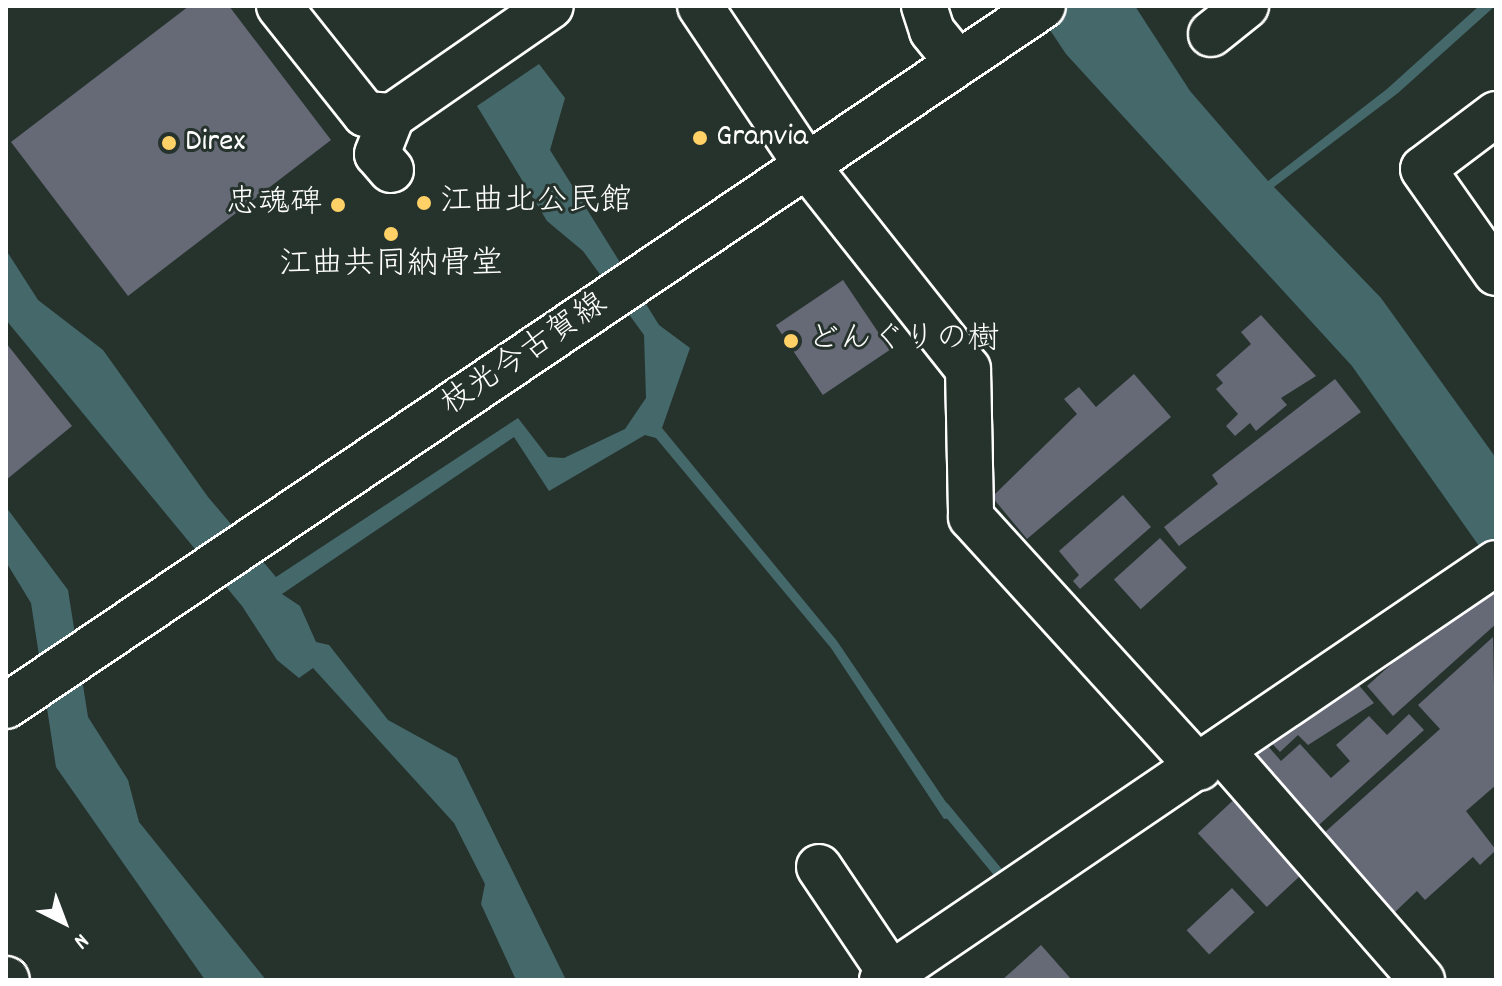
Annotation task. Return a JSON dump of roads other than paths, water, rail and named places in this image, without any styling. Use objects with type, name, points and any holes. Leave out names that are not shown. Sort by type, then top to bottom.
[{"type":"street","points":[[279,6],[365,114],[392,116]]},
{"type":"street","points":[[391,170],[377,154],[392,116],[551,6]]},
{"type":"street","points":[[700,6],[807,166],[968,369],[971,517],[1422,980]]},
{"type":"street","points":[[924,6],[958,63]]},
{"type":"street","points":[[1211,34],[1246,6]]},
{"type":"street","name":"枝光今古賀線","points":[[6,706],[1042,7]]},
{"type":"street","points":[[1496,114],[1423,169],[1496,273]]},
{"type":"street","points":[[819,867],[886,977],[1211,760],[1490,566]]},
{"type":"water","points":[[1034,6],[1135,6],[1190,91],[1268,181],[1387,89],[1479,6],[1495,6],[1398,93],[1274,187],[1381,298],[1496,458],[1496,570],[1352,366],[1066,54]]},
{"type":"water","points":[[539,64],[565,98],[550,150],[659,325],[690,348],[662,428],[837,641],[956,817],[944,819],[831,648],[656,438],[645,435],[549,491],[514,437],[282,594],[300,606],[316,642],[329,645],[388,720],[457,758],[566,980],[516,980],[481,904],[485,884],[454,823],[313,668],[299,678],[277,660],[242,606],[6,320],[6,250],[38,300],[103,350],[208,497],[276,577],[518,418],[548,457],[564,458],[625,429],[646,398],[644,335],[583,251],[547,221],[477,106]]},
{"type":"water","points":[[6,507],[68,590],[88,717],[128,780],[139,822],[266,980],[205,980],[56,767],[31,603],[6,562]]},
{"type":"waterway","points":[[944,807],[1001,876]]},
{"type":"place","name":"Granvia","points":[[700,138]]},
{"type":"place","name":"Direx","points":[[169,143]]},
{"type":"place","name":"江曲北公民館","points":[[424,203]]},
{"type":"place","name":"忠魂碑","points":[[338,205]]},
{"type":"place","name":"江曲共同納骨堂","points":[[391,234]]},
{"type":"place","name":"どんぐりの樹","points":[[791,341]]}]
